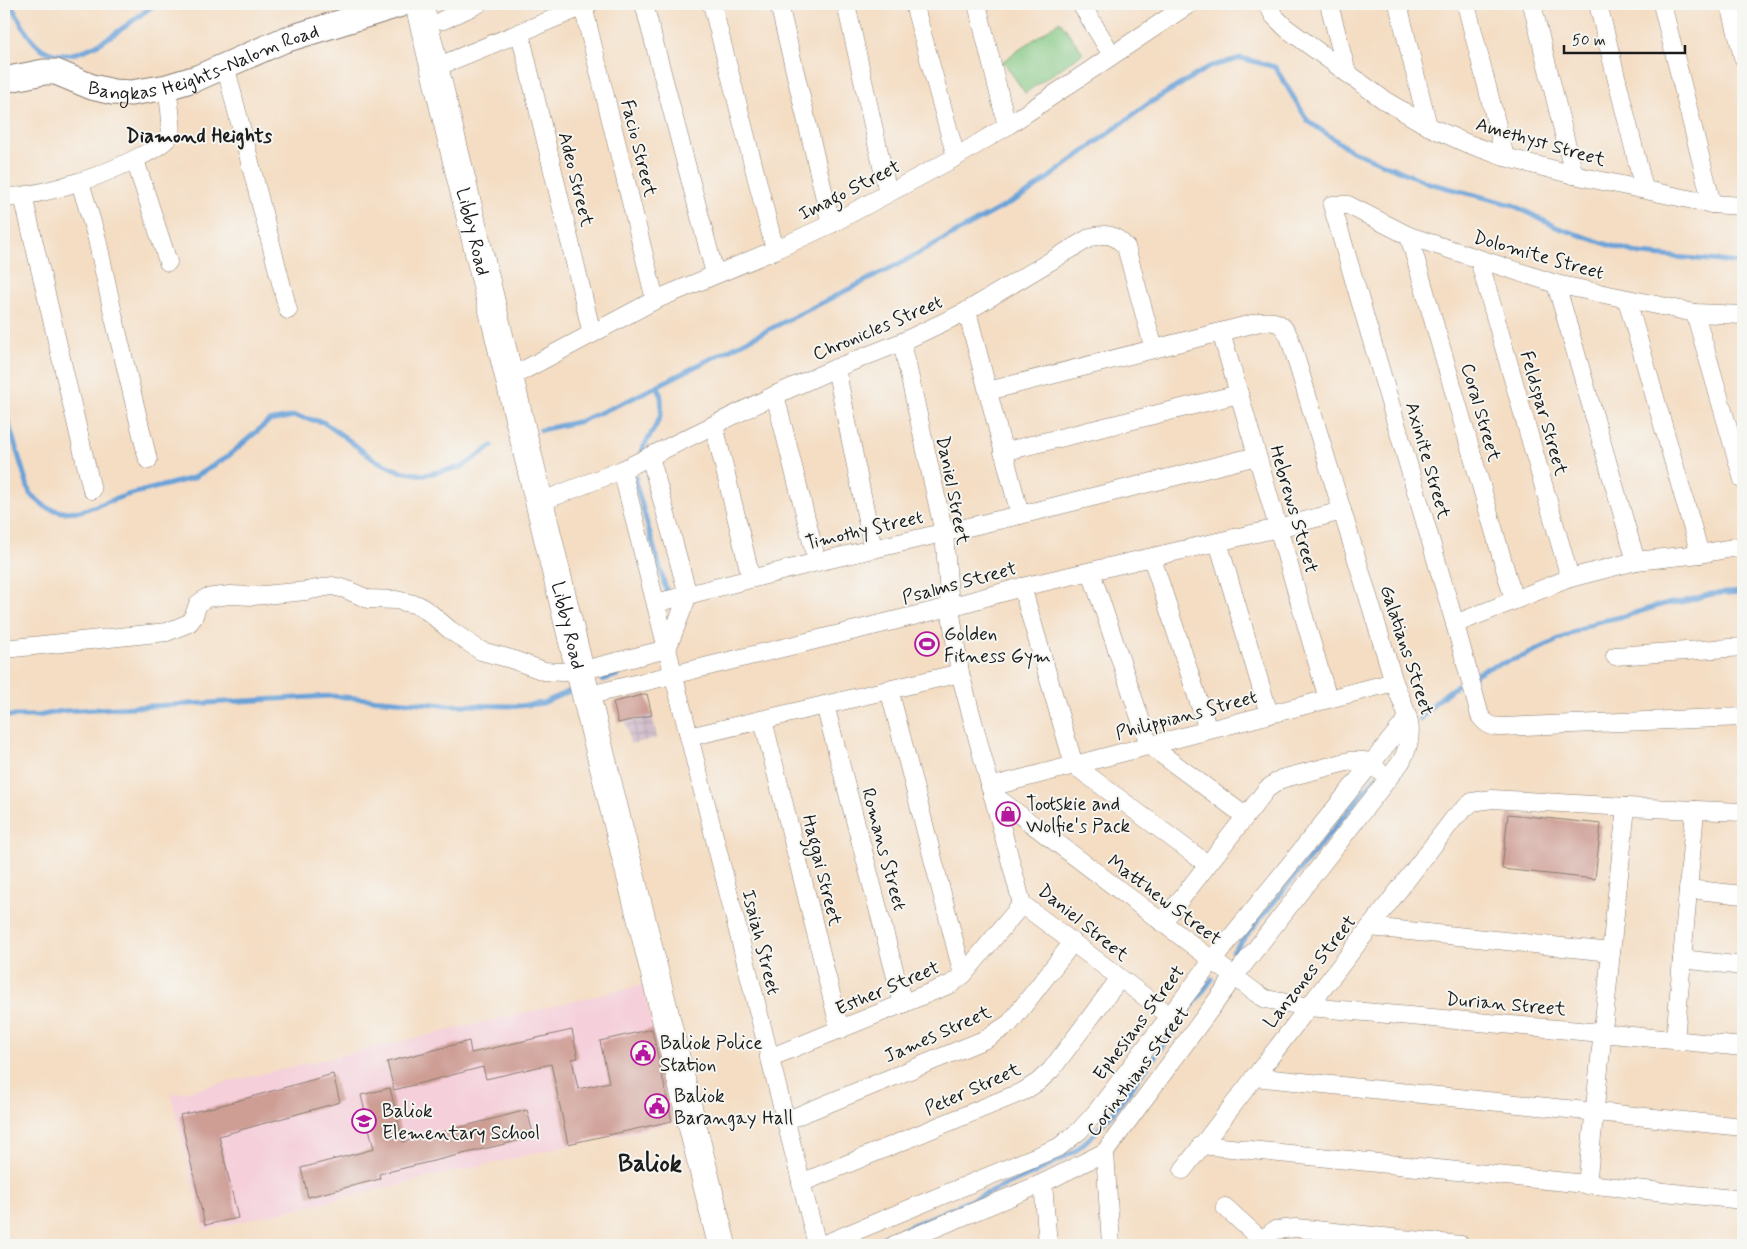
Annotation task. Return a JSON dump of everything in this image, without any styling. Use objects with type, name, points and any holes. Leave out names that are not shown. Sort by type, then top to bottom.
[{"type":"main road","name":"Libby Road","points":[[420,4],[583,683],[722,1245]]},
{"type":"street","name":"Bangkas Heights-Nalom Road","points":[[4,80],[44,72],[56,72],[92,87],[113,92],[131,93],[166,87],[197,78],[284,40],[401,4]]},
{"type":"street","points":[[443,20],[478,4]]},
{"type":"street","points":[[644,4],[715,274]]},
{"type":"street","points":[[712,4],[775,250]]},
{"type":"street","points":[[779,4],[831,224]]},
{"type":"street","points":[[846,4],[888,193]]},
{"type":"street","points":[[914,4],[956,157]]},
{"type":"street","points":[[976,4],[1007,126]]},
{"type":"street","points":[[1081,4],[1112,55]]},
{"type":"street","name":"Imago Street","points":[[509,378],[655,300],[775,250],[831,224],[956,157],[1007,126],[1189,4]]},
{"type":"street","points":[[1329,4],[1346,73]]},
{"type":"street","points":[[1398,4],[1428,126]]},
{"type":"street","points":[[1466,4],[1505,157]]},
{"type":"street","points":[[1532,4],[1574,175]]},
{"type":"street","points":[[1598,4],[1644,189]]},
{"type":"street","points":[[1662,4],[1712,204]]},
{"type":"street","points":[[1730,4],[1743,57]]},
{"type":"street","points":[[434,68],[586,5]]},
{"type":"street","name":"Facio Street","points":[[586,5],[655,300]]},
{"type":"street","name":"Amethyst Street","points":[[1270,10],[1286,28],[1384,100],[1428,126],[1466,143],[1505,157],[1574,175],[1712,204],[1743,206]]},
{"type":"street","name":"Adeo Street","points":[[520,33],[592,334]]},
{"type":"street","points":[[225,65],[288,310]]},
{"type":"street","points":[[4,198],[23,196],[80,182],[135,160],[164,143],[169,136],[170,127],[166,87]]},
{"type":"street","points":[[135,160],[168,262]]},
{"type":"street","points":[[80,182],[97,239],[148,460]]},
{"type":"street","points":[[23,196],[92,490]]},
{"type":"street","name":"Dolomite Street","points":[[1332,205],[1348,205],[1409,236],[1556,284],[1695,313],[1743,315]]},
{"type":"street","name":"Axinite Street","points":[[1332,205],[1455,624],[1480,716],[1488,724],[1501,728],[1743,717]]},
{"type":"street","name":"Chronicles Street","points":[[540,502],[622,470],[775,395],[902,342],[967,311],[1082,241],[1103,234],[1119,240],[1126,247],[1154,349]]},
{"type":"street","name":"Coral Street","points":[[1409,236],[1514,600]]},
{"type":"street","name":"Feldspar Street","points":[[1479,260],[1570,578]]},
{"type":"street","points":[[1556,284],[1636,561]]},
{"type":"street","points":[[1627,300],[1700,554]]},
{"type":"street","points":[[967,311],[1020,515]]},
{"type":"street","points":[[1695,313],[1743,480]]},
{"type":"street","name":"Galatians Street","points":[[1221,332],[1260,322],[1273,321],[1278,323],[1287,332],[1394,682],[1410,728],[1410,742],[1401,762],[1234,977]]},
{"type":"street","points":[[988,391],[1221,332]]},
{"type":"street","name":"Hebrews Street","points":[[1221,332],[1328,699]]},
{"type":"street","name":"Daniel Street","points":[[902,342],[944,533],[950,607],[960,673],[1022,904],[1169,1015]]},
{"type":"street","points":[[836,368],[872,549]]},
{"type":"street","points":[[1003,452],[1239,394]]},
{"type":"street","points":[[775,395],[818,562]]},
{"type":"street","points":[[714,425],[751,578]]},
{"type":"street","points":[[4,650],[167,632],[189,623],[198,604],[206,598],[306,591],[332,586],[368,598],[396,600],[423,608],[481,652],[511,659],[544,671],[562,672],[583,683],[667,649],[688,595],[650,456]]},
{"type":"street","name":"Timothy Street","points":[[656,603],[751,578],[1020,515],[1257,456]]},
{"type":"street","name":"Isaiah Street","points":[[622,470],[817,1245]]},
{"type":"street","name":"Psalms Street","points":[[583,683],[674,674],[950,607],[1022,587],[1152,558],[1342,511]]},
{"type":"street","points":[[1218,542],[1269,714]]},
{"type":"street","points":[[1455,624],[1570,578],[1636,561],[1700,554],[1743,546]]},
{"type":"street","points":[[1152,558],[1208,730]]},
{"type":"street","points":[[1091,572],[1149,745],[1245,816]]},
{"type":"street","points":[[1022,587],[1074,765],[1207,864]]},
{"type":"street","points":[[1615,656],[1743,647]]},
{"type":"street","points":[[689,738],[960,673]]},
{"type":"street","name":"Philippians Street","points":[[991,791],[1074,765],[1394,682]]},
{"type":"street","points":[[889,689],[963,975]]},
{"type":"street","name":"Romans Street","points":[[825,705],[903,1004]]},
{"type":"street","name":"Ephesians Street","points":[[822,1245],[1059,1147],[1079,1131],[1097,1111],[1212,961],[1408,718]]},
{"type":"street","name":"Haggai Street","points":[[763,720],[840,1030]]},
{"type":"street","points":[[1162,923],[1267,789],[1281,779],[1359,760],[1370,764],[1388,778]]},
{"type":"street","name":"Matthew Street","points":[[991,791],[1162,923],[1266,1000]]},
{"type":"street","name":"Lanzones Street","points":[[1182,1170],[1455,817],[1472,802],[1492,799],[1626,807]]},
{"type":"street","points":[[1587,1185],[1626,807],[1743,812]]},
{"type":"street","points":[[1675,1040],[1695,810]]},
{"type":"street","points":[[1688,889],[1743,894]]},
{"type":"street","name":"Esther Street","points":[[770,1058],[946,987],[963,975],[1022,904]]},
{"type":"street","points":[[1370,927],[1611,952]]},
{"type":"street","name":"James Street","points":[[785,1121],[997,1033],[1010,1023],[1073,942]]},
{"type":"street","points":[[1682,959],[1743,966]]},
{"type":"street","name":"Corinthians Street","points":[[894,1245],[1042,1183],[1104,1152],[1234,977]]},
{"type":"street","name":"Peter Street","points":[[801,1183],[1024,1091],[1051,1070],[1120,978]]},
{"type":"street","name":"Durian Street","points":[[1266,1000],[1308,1007],[1743,1047]]},
{"type":"street","points":[[1254,1077],[1743,1127]]},
{"type":"street","points":[[1201,1145],[1743,1200]]},
{"type":"street","points":[[1104,1152],[1111,1245]]},
{"type":"street","points":[[1042,1183],[1048,1245]]},
{"type":"street","points":[[1225,1207],[1264,1243],[1275,1230],[1296,1228],[1461,1245]]},
{"type":"shaded area","points":[[652,715],[657,738],[630,744],[626,722]]},
{"type":"shaded area","name":"Baliok Elementary School","points":[[643,985],[674,1123],[557,1148],[204,1230],[171,1095]]},
{"type":"green space","points":[[1060,21],[1083,53],[1025,93],[1003,61]]},
{"type":"building","points":[[647,694],[652,715],[618,723],[613,702]]},
{"type":"building","points":[[1508,814],[1601,824],[1595,879],[1502,869]]},
{"type":"building","points":[[652,1029],[672,1121],[568,1144],[551,1064],[486,1079],[483,1067],[394,1090],[387,1062],[469,1041],[471,1053],[572,1030],[578,1058],[572,1059],[578,1089],[609,1082],[600,1041]]},
{"type":"building","points":[[333,1074],[340,1102],[219,1136],[238,1218],[205,1225],[180,1115]]},
{"type":"building","points":[[390,1088],[403,1142],[527,1110],[534,1137],[379,1174],[380,1179],[308,1197],[301,1168],[374,1149],[361,1095]]},
{"type":"waterway","points":[[11,4],[30,38],[42,49],[61,55],[90,48],[119,31],[155,4]]},
{"type":"waterway","points":[[541,430],[581,421],[629,400],[895,266],[1028,193],[1148,104],[1209,67],[1241,58],[1275,67],[1308,121],[1350,150],[1429,183],[1513,205],[1556,227],[1641,254],[1743,263]]},
{"type":"waterway","points":[[642,450],[661,413],[662,405],[658,385]]},
{"type":"waterway","points":[[4,408],[30,494],[47,508],[62,512],[81,511],[127,495],[193,478],[227,457],[269,421],[294,416],[323,422],[373,459],[399,471],[423,475],[462,467],[492,446]]},
{"type":"waterway","points":[[636,477],[635,481],[668,597]]},
{"type":"waterway","points":[[1420,720],[1448,692],[1485,669],[1524,656],[1596,622],[1625,616],[1664,604],[1682,602],[1712,594],[1743,592]]},
{"type":"waterway","points":[[602,680],[618,675]]},
{"type":"waterway","points":[[4,716],[38,716],[62,711],[331,696],[446,705],[519,706],[543,703],[572,690]]},
{"type":"waterway","points":[[1233,952],[1376,777]]},
{"type":"waterway","points":[[866,1245],[1037,1172],[1075,1151],[1094,1134],[1118,1106],[1212,979]]},
{"type":"place","name":"Golden Fitness Gym","points":[[927,644]]},
{"type":"place","name":"Tootskie and Wolfie's Pack","points":[[1008,814]]},
{"type":"place","name":"Baliok Police Station","points":[[643,1053]]},
{"type":"place","name":"Baliok Barangay Hall","points":[[657,1106]]},
{"type":"place","name":"Baliok Elementary School","points":[[364,1121]]},
{"type":"district","name":"Diamond Heights","points":[[199,135]]},
{"type":"district","name":"Baliok","points":[[650,1163]]}]
